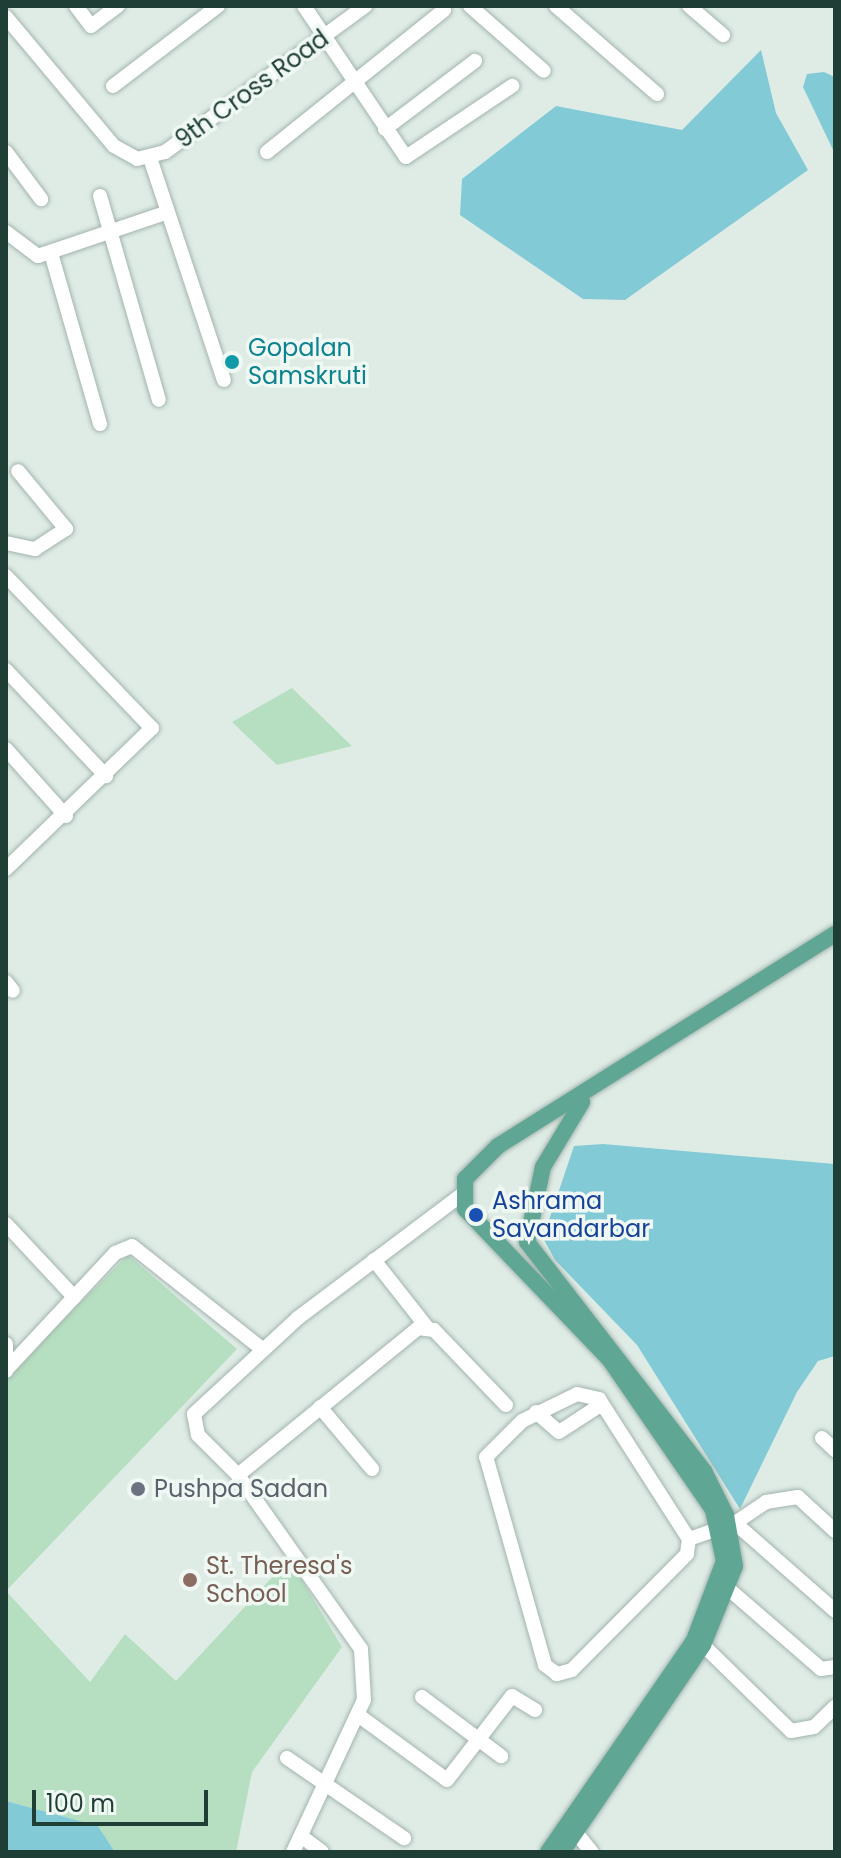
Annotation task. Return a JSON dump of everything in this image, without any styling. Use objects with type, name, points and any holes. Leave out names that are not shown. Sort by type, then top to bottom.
[{"type":"main road","points":[[562,1852],[573,1828],[694,1640],[719,1586],[727,1525],[610,1360],[494,1245],[461,1195],[474,1165],[835,934]]},
{"type":"main road","points":[[548,1852],[573,1828],[703,1645],[731,1591],[727,1525],[704,1471],[642,1381],[544,1271],[527,1242],[543,1167],[593,1089]]},
{"type":"street","points":[[76,6],[91,26],[118,6]]},
{"type":"street","points":[[113,86],[218,6]]},
{"type":"street","points":[[304,6],[357,80],[400,152],[414,158],[512,86]]},
{"type":"street","name":"9th Cross Road","points":[[6,17],[114,146],[150,158],[365,6]]},
{"type":"street","points":[[470,6],[544,71]]},
{"type":"street","points":[[556,6],[657,94]]},
{"type":"street","points":[[689,6],[723,35]]},
{"type":"street","points":[[267,152],[444,10]]},
{"type":"street","points":[[385,129],[475,61]]},
{"type":"street","points":[[6,152],[41,199]]},
{"type":"street","points":[[150,158],[224,380]]},
{"type":"street","points":[[100,196],[159,400]]},
{"type":"street","points":[[6,232],[30,255],[51,253],[168,212]]},
{"type":"street","points":[[51,253],[100,424]]},
{"type":"street","points":[[6,543],[35,549],[66,529],[18,471]]},
{"type":"street","points":[[6,576],[152,728],[66,816],[8,863]]},
{"type":"street","points":[[6,670],[106,776]]},
{"type":"street","points":[[6,749],[66,816]]},
{"type":"street","points":[[293,1852],[358,1715],[361,1649],[238,1475],[198,1435],[194,1414],[262,1349],[461,1195]]},
{"type":"street","points":[[6,1224],[74,1297]]},
{"type":"street","points":[[6,1370],[74,1297],[132,1246],[262,1349]]},
{"type":"street","points":[[374,1260],[426,1326],[506,1405]]},
{"type":"street","points":[[238,1475],[426,1326]]},
{"type":"street","points":[[6,1344],[6,1370]]},
{"type":"street","points":[[577,1394],[602,1404],[689,1539],[687,1554],[572,1670],[557,1674],[545,1665],[486,1457],[536,1412],[577,1394]]},
{"type":"street","points":[[536,1412],[559,1432],[602,1404]]},
{"type":"street","points":[[320,1407],[372,1469]]},
{"type":"street","points":[[822,1438],[835,1450]]},
{"type":"street","points":[[689,1539],[727,1525],[766,1502],[798,1497],[835,1531]]},
{"type":"street","points":[[727,1525],[835,1611]]},
{"type":"street","points":[[731,1591],[821,1669],[835,1667]]},
{"type":"street","points":[[703,1645],[791,1731],[814,1727],[835,1707]]},
{"type":"street","points":[[358,1715],[447,1780],[512,1696],[535,1710]]},
{"type":"street","points":[[422,1697],[501,1756]]},
{"type":"street","points":[[287,1758],[404,1838]]},
{"type":"street","points":[[573,1828],[592,1852]]},
{"type":"street","points":[[301,1836],[322,1852]]},
{"type":"green space","points":[[292,688],[352,746],[277,765],[232,722]]},
{"type":"green space","points":[[128,1255],[237,1349],[6,1591],[6,1377]]},
{"type":"green space","points":[[289,1559],[342,1647],[252,1772],[236,1852],[115,1852],[98,1826],[6,1801],[6,1591],[90,1682],[125,1634],[176,1681]]},
{"type":"water","points":[[761,50],[776,113],[808,170],[625,300],[583,299],[460,215],[462,179],[556,106],[682,130]]},
{"type":"water","points":[[824,72],[835,77],[835,154],[803,87],[807,74]]},
{"type":"water","points":[[603,1144],[835,1164],[835,1356],[818,1361],[797,1392],[740,1509],[637,1345],[555,1260],[543,1238],[574,1146]]},
{"type":"water","points":[[6,1801],[98,1826],[115,1852],[6,1852]]},
{"type":"place","name":"Gopalan Samskruti","points":[[232,362]]},
{"type":"place","name":"Ashrama Savandarbar","points":[[476,1215]]},
{"type":"place","name":"Pushpa Sadan","points":[[138,1489]]},
{"type":"place","name":"St. Theresa's School","points":[[190,1580]]}]
